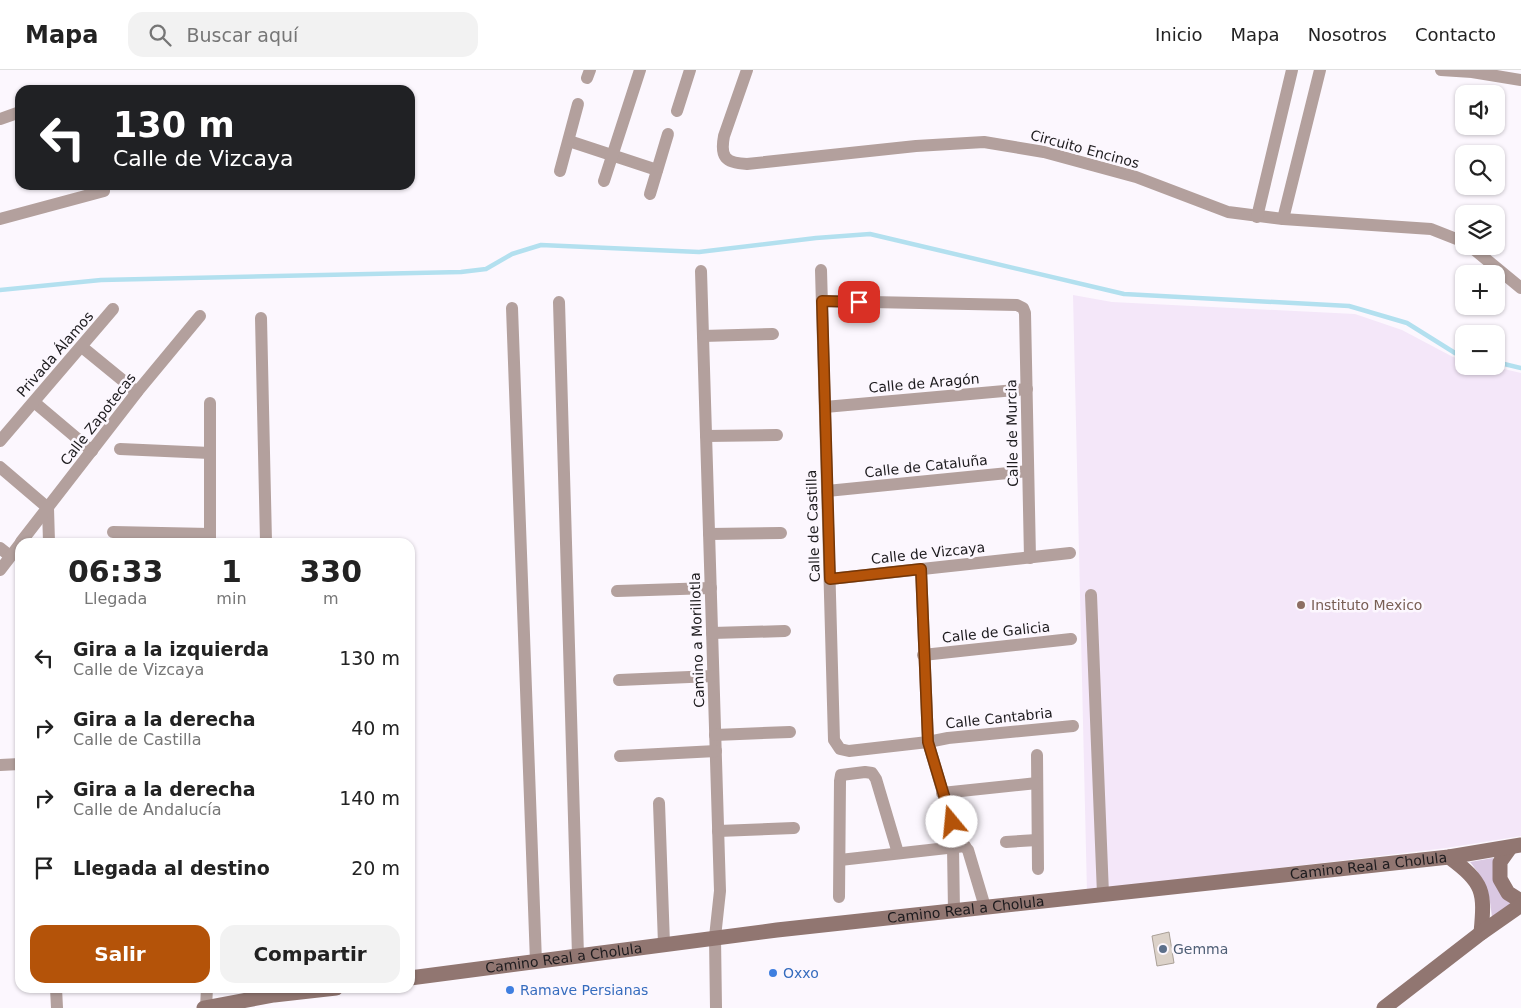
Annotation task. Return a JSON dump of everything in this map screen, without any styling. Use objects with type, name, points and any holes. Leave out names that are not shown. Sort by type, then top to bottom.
[{"type":"main road","name":"Camino Real a Cholula","points":[[415,977],[715,937],[1450,857],[1516,846]]},
{"type":"main road","points":[[1516,846],[1500,862],[1500,879],[1508,893],[1521,901]]},
{"type":"main road","points":[[1450,857],[1470,872],[1479,885],[1483,900],[1481,933]]},
{"type":"main road","points":[[1384,1008],[1481,933],[1521,905]]},
{"type":"main road","points":[[205,1008],[254,1004],[271,993]]},
{"type":"street","points":[[604,181],[640,70]]},
{"type":"street","name":"Circuito Encinos","points":[[747,70],[722,147],[726,159],[736,164],[916,146],[984,142],[1044,152],[1136,177],[1228,212],[1282,220],[1431,229],[1455,238]]},
{"type":"street","points":[[1258,217],[1292,70]]},
{"type":"street","points":[[1282,220],[1320,70]]},
{"type":"street","points":[[1441,70],[1472,72],[1521,80]]},
{"type":"street","points":[[1514,70],[1521,75]]},
{"type":"street","points":[[676,111],[686,71]]},
{"type":"street","points":[[560,171],[578,104]]},
{"type":"street","points":[[0,119],[15,114]]},
{"type":"street","points":[[650,194],[668,134]]},
{"type":"street","points":[[568,141],[657,170]]},
{"type":"street","points":[[0,219],[104,191]]},
{"type":"street","points":[[1481,255],[1521,288]]},
{"type":"street","name":"Calle de Castilla","points":[[821,270],[834,740],[840,749]]},
{"type":"street","name":"Camino a Morillotla","points":[[701,271],[720,891],[715,937],[716,1008]]},
{"type":"street","name":"Calle de Murcia","points":[[822,301],[1017,305],[1023,308],[1025,313],[1030,558]]},
{"type":"street","points":[[560,302],[578,956]]},
{"type":"street","points":[[512,308],[536,962]]},
{"type":"street","name":"Privada Álamos","points":[[0,441],[113,310]]},
{"type":"street","name":"Calle Zapotecas","points":[[24,538],[137,392],[200,316]]},
{"type":"street","points":[[262,318],[266,538]]},
{"type":"street","points":[[703,336],[773,334]]},
{"type":"street","points":[[82,347],[137,392]]},
{"type":"street","name":"Calle de Aragón","points":[[825,408],[1027,389]]},
{"type":"street","points":[[34,402],[92,451]]},
{"type":"street","points":[[113,532],[210,538],[210,403]]},
{"type":"street","points":[[706,436],[777,435]]},
{"type":"street","points":[[120,449],[210,453]]},
{"type":"street","points":[[0,467],[48,508],[48,538]]},
{"type":"street","name":"Calle de Cataluña","points":[[827,491],[1028,471]]},
{"type":"street","points":[[709,534],[781,533]]},
{"type":"street","name":"Calle Zapotecas","points":[[0,570],[5,552]]},
{"type":"street","name":"Calle de Vizcaya","points":[[830,579],[1070,553]]},
{"type":"street","points":[[921,569],[928,742],[958,844],[954,867],[954,910]]},
{"type":"street","points":[[617,591],[711,588]]},
{"type":"street","points":[[1091,595],[1103,894]]},
{"type":"street","points":[[712,632],[785,631]]},
{"type":"street","name":"Calle de Galicia","points":[[923,655],[1071,639]]},
{"type":"street","points":[[619,680],[714,676]]},
{"type":"street","name":"Calle Cantabria","points":[[840,749],[849,751],[948,738],[1073,726]]},
{"type":"street","points":[[715,735],[790,732]]},
{"type":"street","points":[[620,756],[716,751]]},
{"type":"street","points":[[1037,755],[1038,868]]},
{"type":"street","points":[[0,765],[15,764]]},
{"type":"street","points":[[839,897],[841,775],[872,773],[876,778],[898,853]]},
{"type":"street","points":[[942,793],[1037,783]]},
{"type":"street","points":[[659,802],[664,944]]},
{"type":"street","points":[[718,830],[794,828]]},
{"type":"street","points":[[1006,842],[1037,840]]},
{"type":"street","points":[[840,860],[958,844],[968,850],[985,907]]},
{"type":"street","points":[[954,867],[972,864]]},
{"type":"street","points":[[56,993],[56,1008]]},
{"type":"street","points":[[205,1008],[206,993]]},
{"type":"shaded area","name":"Instituto Mexico","points":[[1073,295],[1112,302],[1355,314],[1402,330],[1455,358],[1455,375],[1505,375],[1505,369],[1521,373],[1521,836],[1446,848],[1177,880],[1087,893]]},
{"type":"shaded area","points":[[1493,858],[1493,869],[1512,905],[1492,918],[1486,888],[1480,875],[1470,862]]},
{"type":"building","name":"Gemma","points":[[1169,932],[1174,963],[1157,966],[1152,936]]},
{"type":"waterway","points":[[0,290],[101,280],[461,272],[486,269],[512,254],[541,245],[699,252],[816,238],[870,234],[1124,294],[1349,306],[1407,323],[1455,353]]},
{"type":"waterway","points":[[1505,364],[1521,368]]},
{"type":"place","name":"Instituto Mexico","points":[[1301,605]]},
{"type":"place","name":"Gemma","points":[[1163,949]]},
{"type":"place","name":"Oxxo","points":[[773,973]]},
{"type":"place","name":"Ramave Persianas","points":[[510,990]]},
{"type":"route","points":[[859,302],[822,301],[830,579],[921,569],[928,742],[952,822]]}]
